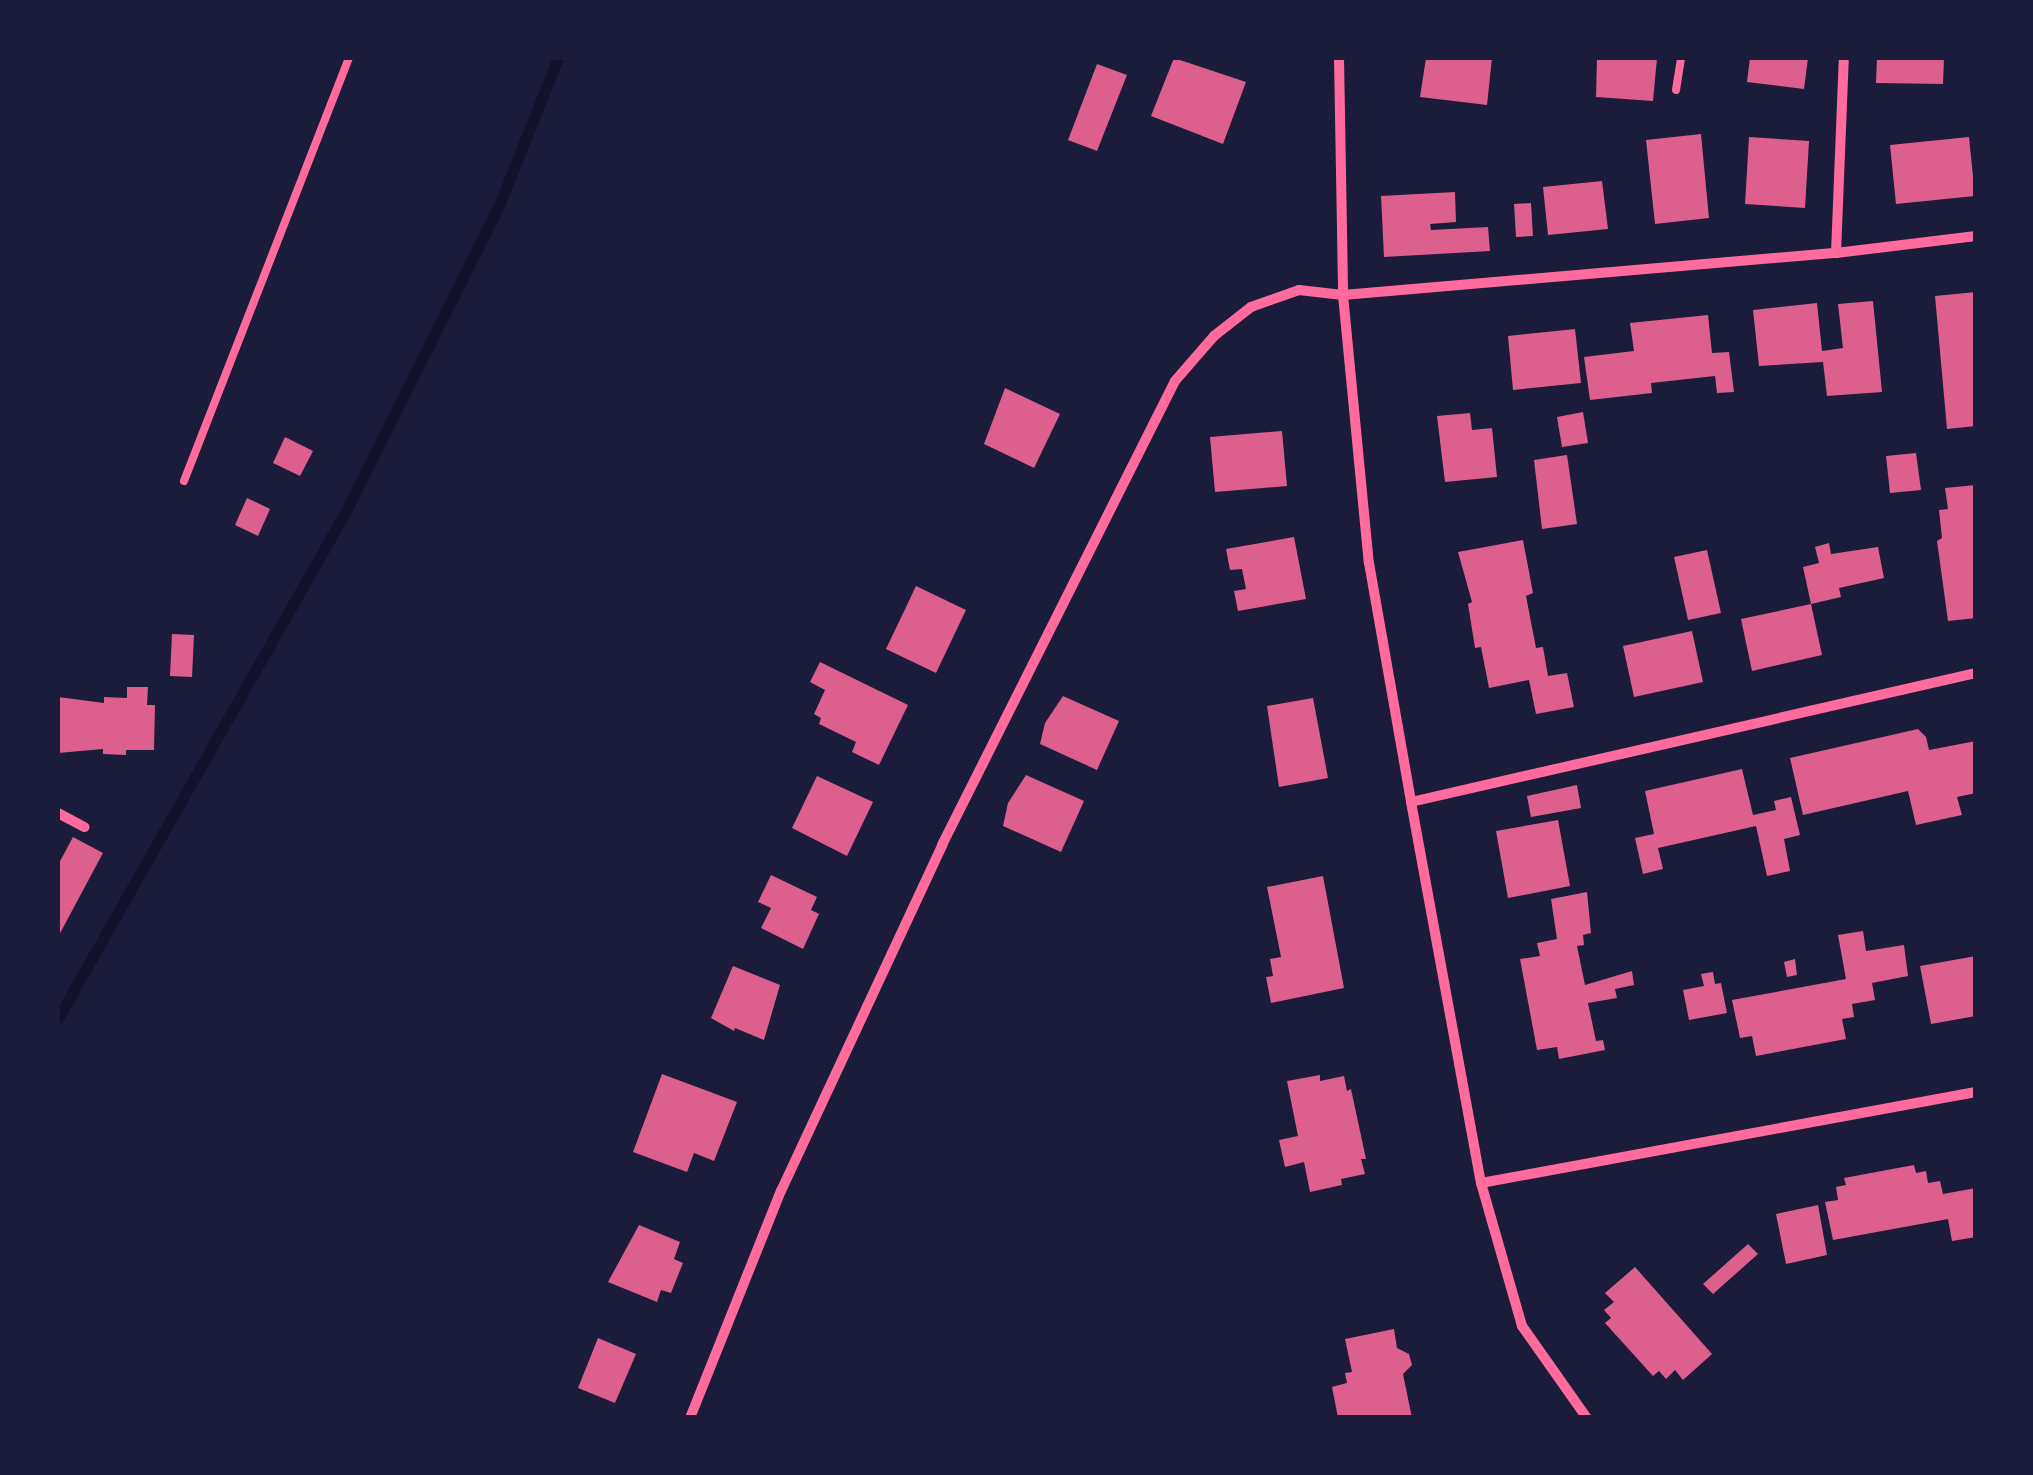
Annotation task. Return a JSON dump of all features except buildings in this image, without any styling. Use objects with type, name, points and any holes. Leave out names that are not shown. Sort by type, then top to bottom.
[{"type":"street","points":[[1836,252],[1844,58]]},
{"type":"street","points":[[1340,59],[1343,295],[1369,563],[1410,802],[1481,1183],[1522,1326],[1587,1418]]},
{"type":"street","points":[[690,1418],[781,1190],[934,863],[1176,382],[1214,336],[1250,307],[1299,290],[1343,295],[1976,236]]},
{"type":"street","points":[[1410,802],[1976,673]]},
{"type":"street","points":[[58,814],[84,827]]},
{"type":"street","points":[[1481,1183],[1976,1092]]},
{"type":"lane","points":[[184,481],[349,58]]},
{"type":"lane","points":[[1676,90],[1680,58]]},
{"type":"waterway","points":[[58,1018],[347,509],[500,203],[558,58]]}]
